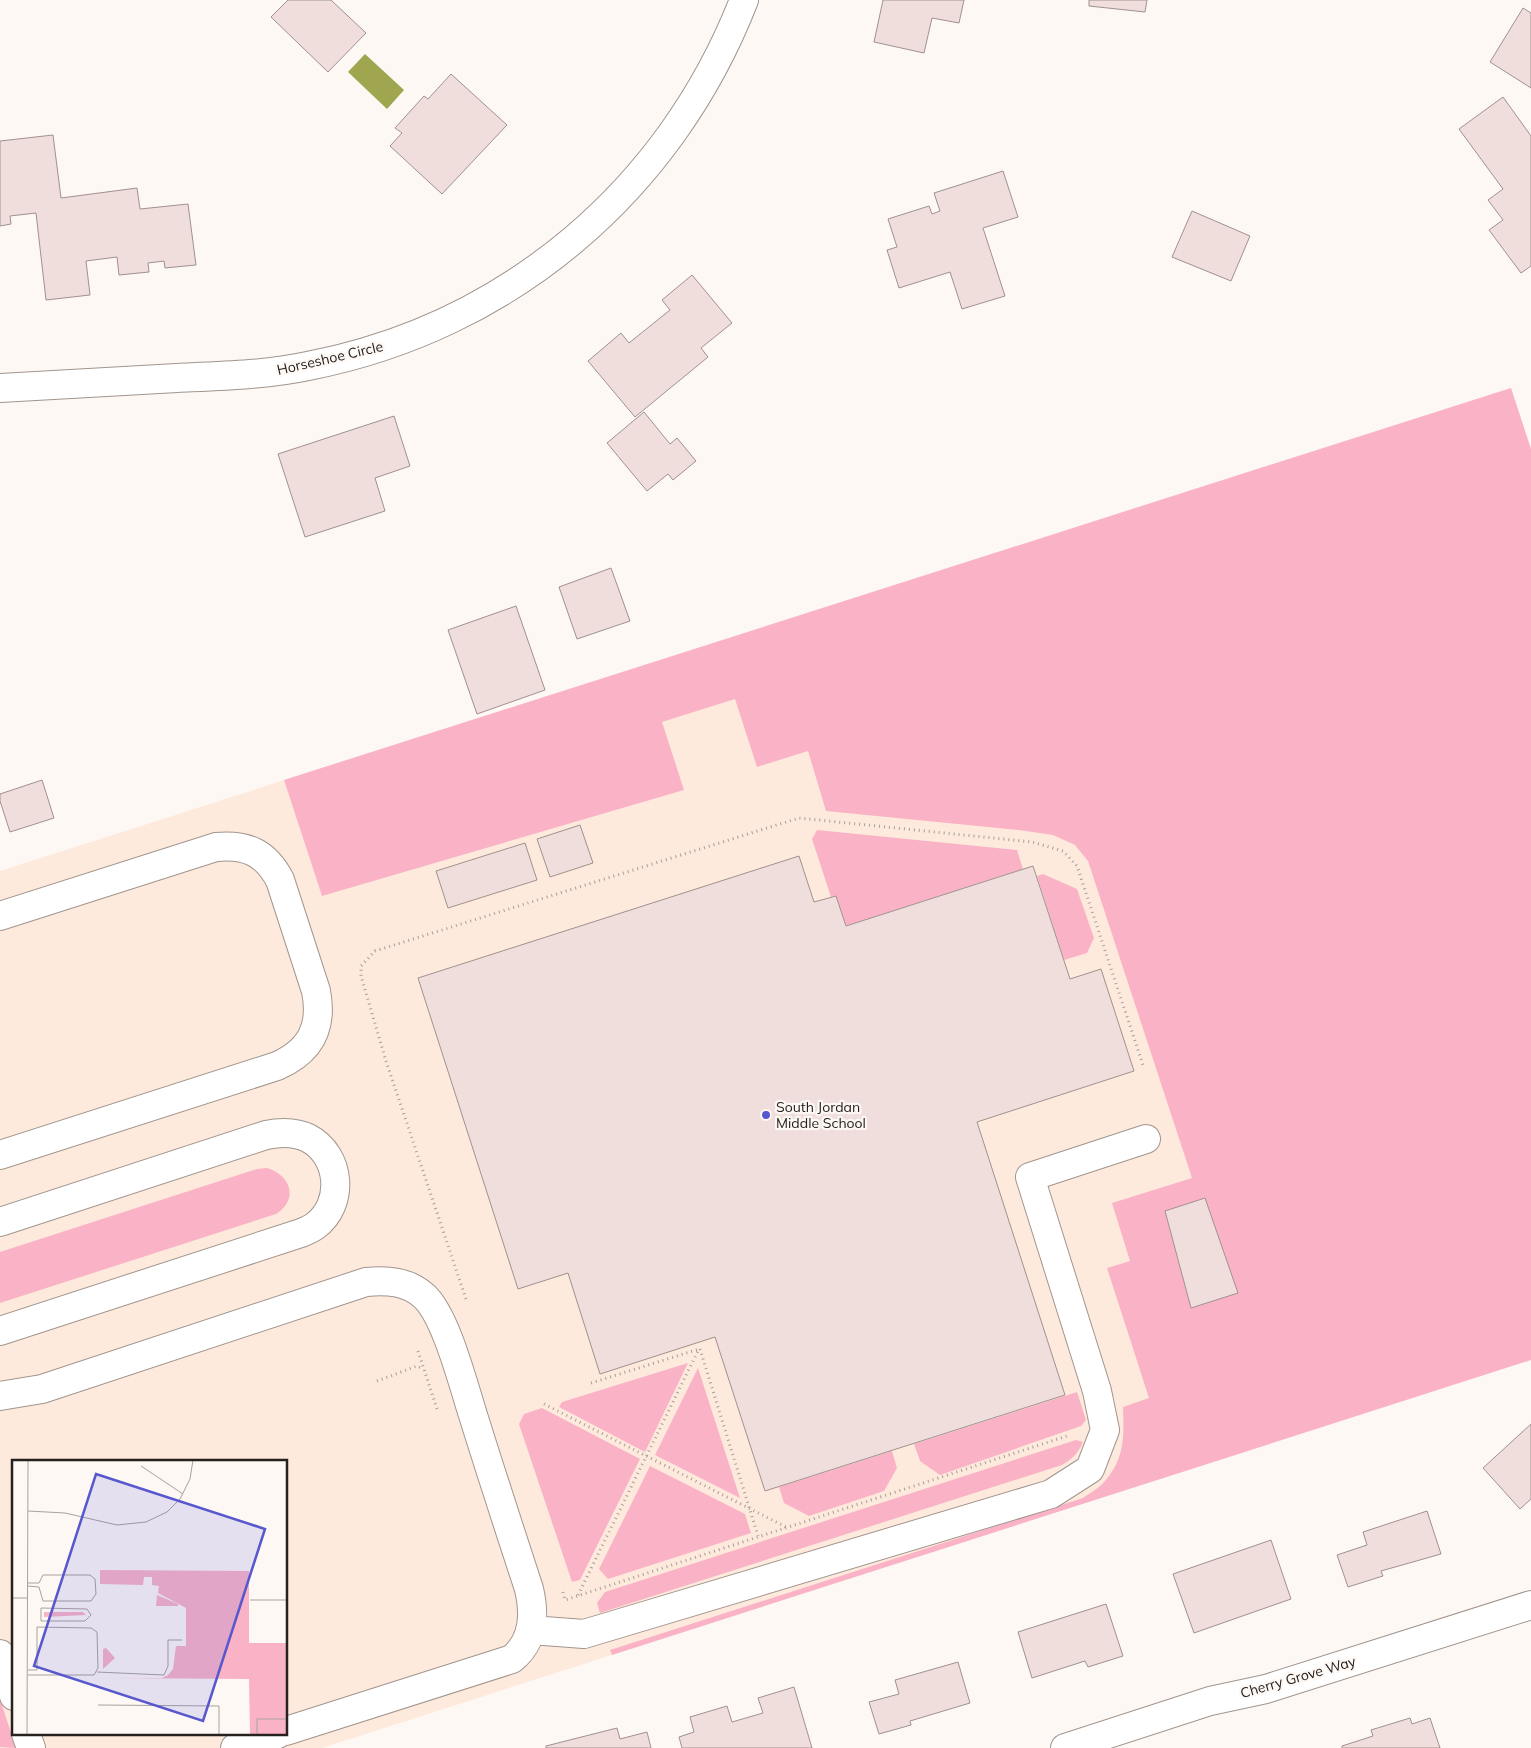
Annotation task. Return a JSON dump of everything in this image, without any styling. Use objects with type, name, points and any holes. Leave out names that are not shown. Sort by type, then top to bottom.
[{"type":"street","name":"Horseshoe Circle","points":[[0,388],[257,374],[308,367],[357,355],[406,339],[452,319],[497,295],[540,267],[580,236],[617,201],[651,163],[681,122],[712,71],[731,34],[744,0]]},
{"type":"street","points":[[0,916],[216,847],[242,847],[265,859],[274,869],[280,880],[316,991],[319,1006],[317,1022],[312,1037],[303,1050],[291,1060],[0,1155]]},
{"type":"street","points":[[0,1222],[280,1132],[301,1136],[319,1146],[328,1157],[334,1170],[336,1186],[333,1201],[326,1215],[315,1226],[301,1234],[0,1331]]},
{"type":"street","points":[[531,1630],[584,1634],[1051,1494],[1090,1470],[1105,1430],[1098,1391],[1030,1177],[1146,1139]]},
{"type":"street","points":[[0,1396],[42,1388],[366,1282],[385,1280],[401,1283],[413,1288],[434,1307],[455,1359],[529,1589],[533,1611],[531,1630],[524,1647],[512,1659],[288,1731]]},
{"type":"street","name":"Cherry Grove Way","points":[[1065,1748],[1210,1701],[1266,1689],[1531,1605]]},
{"type":"street","points":[[0,1654],[12,1690]]},
{"type":"street","points":[[27,1736],[31,1748]]},
{"type":"street","points":[[235,1748],[272,1736]]},
{"type":"path","points":[[402,1108],[361,976],[361,966],[375,951],[799,818],[1032,842],[1063,851],[1077,866],[1144,1068]]},
{"type":"path","points":[[591,1384],[700,1349]]},
{"type":"path","points":[[578,1595],[700,1349]]},
{"type":"path","points":[[700,1349],[758,1536]]},
{"type":"path","points":[[377,1380],[417,1366],[424,1369]]},
{"type":"path","points":[[544,1404],[787,1527]]},
{"type":"path","points":[[565,1600],[1071,1435]]},
{"type":"shaded area","points":[[365,54],[404,90],[387,109],[348,72]]},
{"type":"shaded area","name":"South Jordan Middle School","points":[[1511,388],[1531,449],[1531,1360],[322,1748],[0,1748],[0,871]]},
{"type":"shaded area","points":[[1511,388],[1531,449],[1531,1360],[612,1655],[610,1650],[1083,1498],[1100,1486],[1112,1472],[1122,1446],[1123,1407],[1149,1398],[1107,1268],[1130,1261],[1112,1203],[1192,1178],[1088,861],[1075,845],[1053,835],[826,811],[808,751],[757,767],[735,699],[662,722],[684,790],[322,896],[284,780]]},
{"type":"shaded area","points":[[817,830],[1017,850],[1023,869],[846,926],[836,896],[831,897],[812,839]]},
{"type":"shaded area","points":[[1043,874],[1077,889],[1094,938],[1087,953],[1064,960],[1037,876]]},
{"type":"shaded area","points":[[267,1168],[282,1176],[289,1188],[288,1202],[276,1214],[0,1303],[0,1252],[257,1169]]},
{"type":"shaded area","points":[[688,1363],[645,1452],[559,1407],[562,1402]]},
{"type":"shaded area","points":[[698,1368],[740,1498],[655,1455]]},
{"type":"shaded area","points":[[1077,1392],[1086,1420],[1081,1426],[940,1475],[920,1461],[914,1444]]},
{"type":"shaded area","points":[[542,1408],[640,1459],[580,1580],[572,1582],[519,1424],[524,1414]]},
{"type":"shaded area","points":[[1076,1440],[1083,1442],[1079,1450],[1069,1461],[1062,1465],[600,1613],[597,1603],[605,1592]]},
{"type":"shaded area","points":[[892,1451],[897,1468],[884,1491],[809,1516],[784,1503],[779,1487]]},
{"type":"shaded area","points":[[650,1466],[745,1514],[751,1533],[608,1579],[599,1569]]},
{"type":"shaded area","points":[[0,1699],[16,1748],[0,1747]]},
{"type":"building","points":[[288,0],[331,0],[366,33],[328,72],[271,17]]},
{"type":"building","points":[[883,0],[964,0],[959,23],[932,18],[924,53],[874,42]]},
{"type":"building","points":[[1089,0],[1147,0],[1145,12],[1089,6]]},
{"type":"building","points":[[1523,8],[1531,13],[1531,88],[1490,62]]},
{"type":"building","points":[[451,74],[507,125],[442,194],[390,146],[402,133],[395,128],[424,96],[428,99]]},
{"type":"building","points":[[1503,97],[1531,136],[1531,266],[1521,273],[1489,230],[1503,220],[1488,200],[1503,189],[1459,129]]},
{"type":"building","points":[[53,135],[61,198],[137,188],[140,209],[188,204],[196,265],[165,268],[164,261],[148,263],[149,272],[119,275],[117,257],[86,261],[90,295],[46,300],[36,213],[10,216],[11,224],[0,226],[0,141]]},
{"type":"building","points":[[1003,171],[1018,217],[983,228],[1005,296],[962,309],[950,272],[899,288],[887,250],[897,247],[888,219],[929,206],[932,214],[940,211],[934,193]]},
{"type":"building","points":[[1192,211],[1250,236],[1231,281],[1172,257]]},
{"type":"building","points":[[692,275],[732,323],[701,348],[708,357],[635,417],[588,361],[621,333],[629,343],[670,310],[662,300]]},
{"type":"building","points":[[644,412],[670,444],[677,438],[696,461],[673,480],[668,474],[647,491],[607,443]]},
{"type":"building","points":[[394,416],[410,466],[375,478],[385,511],[305,537],[278,454]]},
{"type":"building","points":[[611,568],[630,621],[577,639],[559,587]]},
{"type":"building","points":[[516,606],[545,690],[477,714],[448,630]]},
{"type":"building","points":[[42,780],[54,818],[10,832],[0,801],[0,794]]},
{"type":"building","points":[[580,825],[593,863],[550,877],[537,839]]},
{"type":"building","points":[[525,843],[537,880],[448,908],[436,871]]},
{"type":"building","points":[[799,856],[814,902],[836,896],[846,926],[1033,866],[1070,979],[1101,969],[1134,1071],[977,1122],[1065,1395],[765,1491],[715,1337],[600,1374],[568,1273],[518,1289],[418,978]]},
{"type":"building","points":[[1205,1198],[1238,1293],[1191,1308],[1165,1211]]},
{"type":"building","points":[[1531,1424],[1531,1499],[1520,1509],[1483,1468]]},
{"type":"building","points":[[1427,1511],[1441,1554],[1381,1571],[1383,1576],[1348,1587],[1337,1555],[1367,1545],[1363,1532]]},
{"type":"building","points":[[1271,1540],[1291,1599],[1194,1633],[1173,1574]]},
{"type":"building","points":[[1106,1604],[1123,1656],[1088,1667],[1085,1661],[1032,1678],[1018,1632]]},
{"type":"building","points":[[958,1662],[970,1703],[910,1721],[911,1725],[879,1734],[869,1702],[899,1694],[895,1680]]},
{"type":"building","points":[[794,1687],[812,1748],[682,1748],[679,1737],[694,1732],[690,1717],[727,1706],[732,1722],[763,1713],[758,1698]]},
{"type":"building","points":[[1410,1718],[1412,1724],[1430,1718],[1440,1748],[1342,1748],[1342,1746],[1373,1736],[1371,1730]]},
{"type":"building","points":[[617,1728],[620,1739],[647,1732],[651,1748],[546,1748],[546,1746]]},
{"type":"place","name":"South Jordan Middle School","points":[[766,1115]]}]
